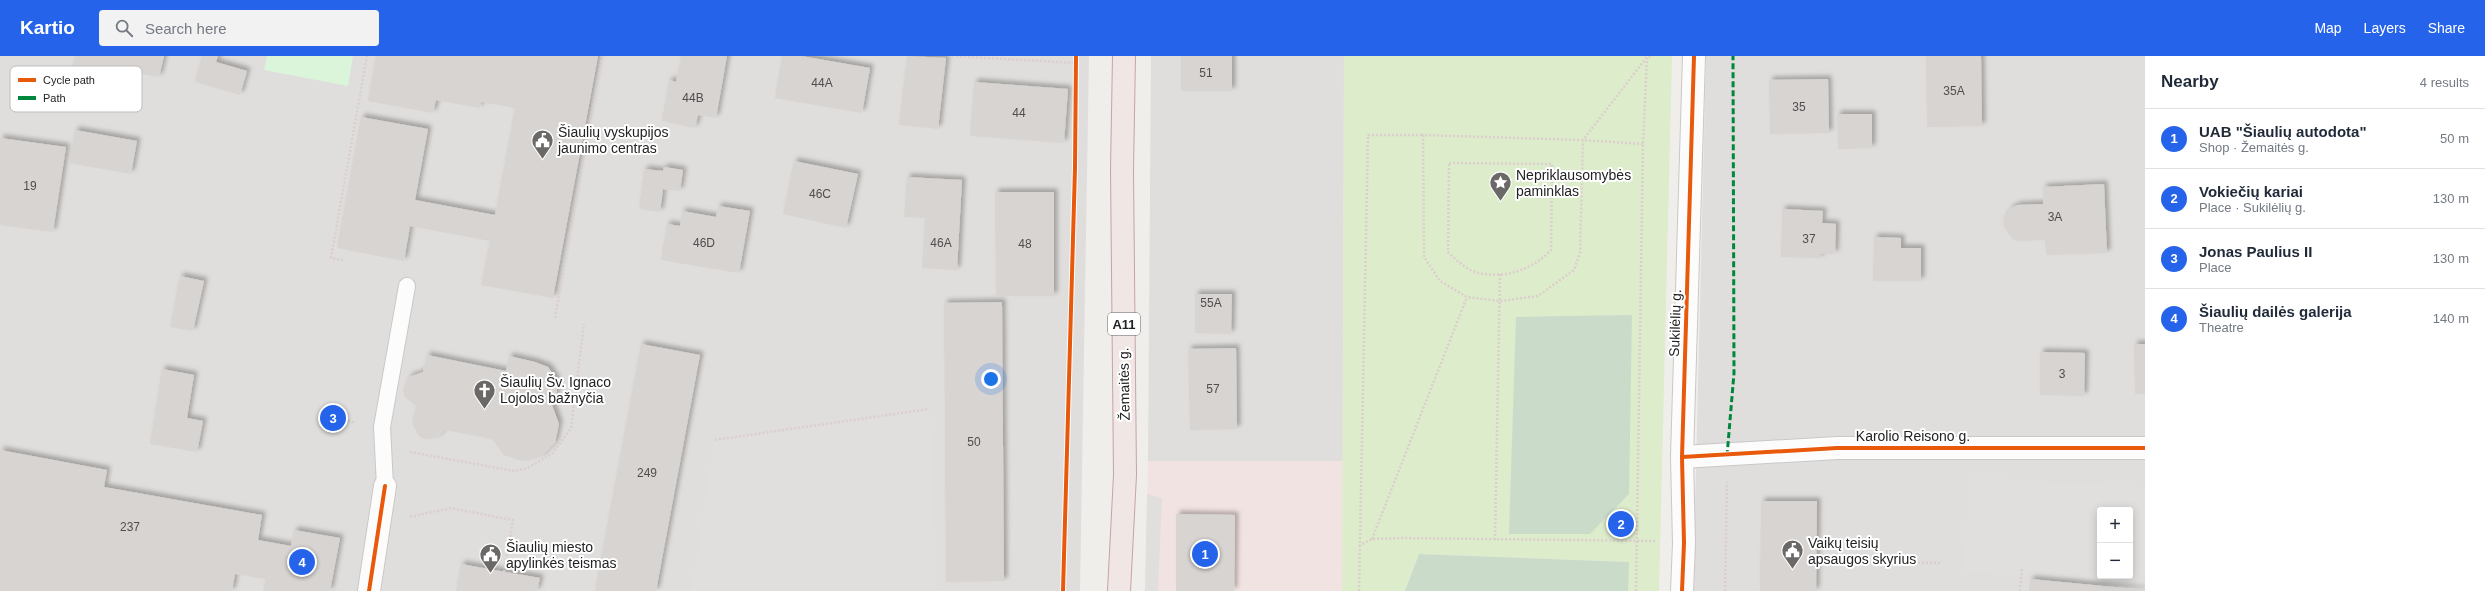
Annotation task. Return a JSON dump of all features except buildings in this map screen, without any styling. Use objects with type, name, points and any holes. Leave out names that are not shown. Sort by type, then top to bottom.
[{"type":"highway","name":"Žemaitės g.","points":[[1120,591],[1125,475],[1122,170],[1124,56]]},
{"type":"street","name":"Sukilėlių g.","points":[[1682,591],[1684,542],[1682,457],[1694,56]]},
{"type":"street","name":"Karolio Reisono g.","points":[[1682,457],[1727,456],[1837,448],[2145,448]]},
{"type":"street","points":[[369,591],[385,486]]},
{"type":"lane","points":[[385,486],[382,427],[407,286]]},
{"type":"path","points":[[344,260],[331,258],[367,56]]},
{"type":"path","points":[[555,318],[602,56]]},
{"type":"path","points":[[952,56],[1076,63]]},
{"type":"path","points":[[1423,135],[1424,257],[1440,281],[1467,296],[1500,301],[1538,296],[1574,270],[1580,253],[1583,140],[1647,57],[1654,56]]},
{"type":"path","points":[[1636,591],[1643,144],[1647,57]]},
{"type":"path","points":[[1359,591],[1368,135],[1423,135],[1583,140],[1643,144]]},
{"type":"path","points":[[1450,163],[1552,164],[1551,250],[1542,260],[1525,270],[1500,273],[1479,273],[1458,261],[1448,252],[1450,163]]},
{"type":"path","points":[[1495,540],[1500,273]]},
{"type":"path","points":[[1372,539],[1467,296]]},
{"type":"path","points":[[382,446],[514,472],[528,468],[553,453],[570,428],[584,324]]},
{"type":"path","points":[[329,406],[341,408],[344,414],[344,420],[333,428],[327,427],[322,422],[321,416],[323,409],[329,406]]},
{"type":"path","points":[[715,440],[929,409]]},
{"type":"path","points":[[1725,591],[1727,456]]},
{"type":"path","points":[[378,525],[450,508],[513,520],[504,572]]},
{"type":"path","points":[[1360,546],[1372,539],[1637,540]]},
{"type":"path","points":[[1834,561],[1942,563]]},
{"type":"path","points":[[2020,591],[2022,568]]},
{"type":"shaded area","points":[[0,56],[1089,56],[1080,591],[0,591]]},
{"type":"shaded area","points":[[1151,56],[1344,56],[1343,461],[1148,461]]},
{"type":"shaded area","points":[[1706,56],[2145,56],[2145,591],[1693,591]]},
{"type":"shaded area","points":[[929,409],[937,591],[692,591],[715,440]]},
{"type":"shaded area","points":[[1148,461],[1343,461],[1342,591],[1145,591]]},
{"type":"shaded area","points":[[1970,477],[2145,488],[2145,583],[1964,572]]},
{"type":"shaded area","points":[[1147,494],[1162,498],[1158,591],[1145,591]]},
{"type":"green space","points":[[267,56],[353,56],[348,86],[264,70]]},
{"type":"green space","points":[[1344,56],[1672,56],[1659,591],[1628,591],[1628,562],[1419,554],[1405,591],[1342,591]]},
{"type":"green space","points":[[1632,315],[1629,494],[1590,534],[1509,534],[1516,317]]},
{"type":"green space","points":[[1419,554],[1629,562],[1628,591],[1405,591]]},
{"type":"marked path","points":[[1727,456],[1734,373],[1733,56]]},
{"type":"cycle path","points":[[1063,591],[1075,168],[1076,56]]},
{"type":"cycle path","points":[[1682,591],[1684,543],[1682,457],[1694,56]]},
{"type":"cycle path","points":[[1682,457],[1837,448],[2145,448]]},
{"type":"cycle path","points":[[369,591],[385,486]]},
{"type":"place","name":"Šiaulių vyskupijos jaunimo centras","points":[[542,160]]},
{"type":"place","name":"Nepriklausomybės paminklas","points":[[1500,202]]},
{"type":"place","name":"Šiaulių Šv. Ignaco Lojolos bažnyčia","points":[[485,410]]},
{"type":"place","name":"Jonas Paulius II","points":[[333,418]]},
{"type":"place","name":"Vokiečių kariai","points":[[1621,524]]},
{"type":"place","name":"UAB \"Šiaulių autodota\"","points":[[1205,554]]},
{"type":"place","name":"Šiaulių dailės galerija","points":[[302,562]]},
{"type":"place","name":"Vaikų teisių apsaugos skyrius","points":[[1792,570]]},
{"type":"place","name":"Šiaulių miesto apylinkės teismas","points":[[490,574]]}]
